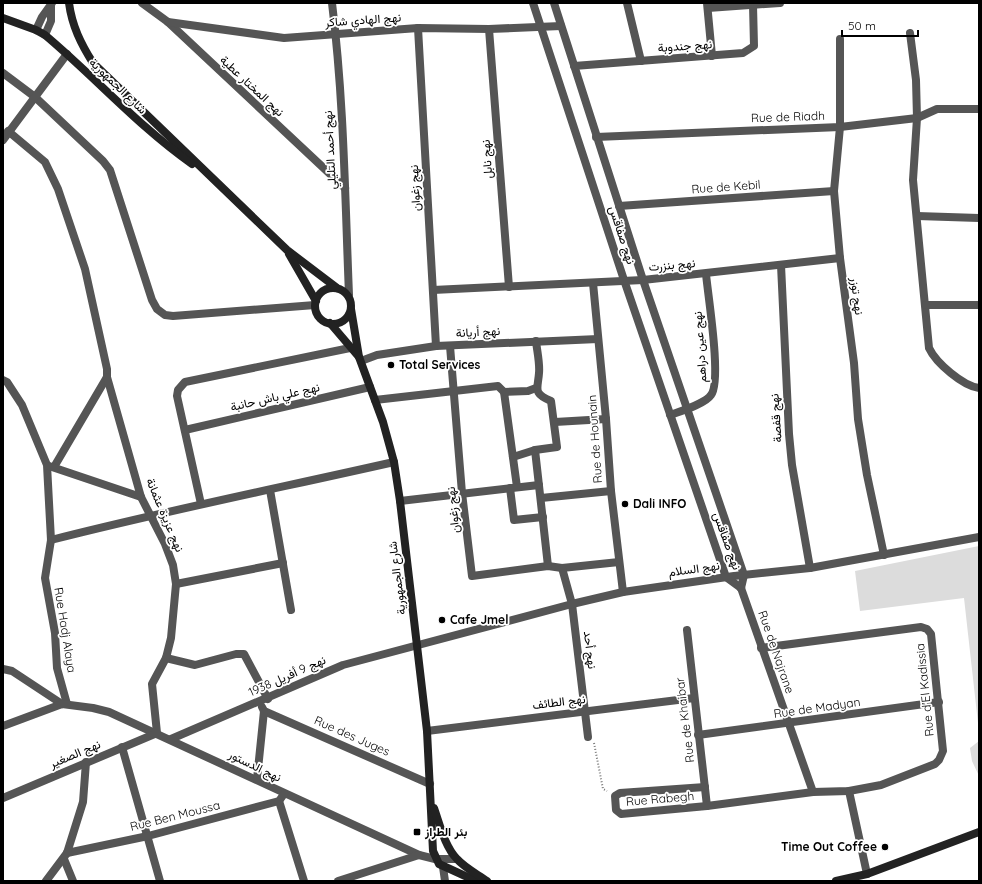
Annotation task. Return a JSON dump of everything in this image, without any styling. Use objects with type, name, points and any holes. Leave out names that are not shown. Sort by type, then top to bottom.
[{"type":"main road","points":[[69,3],[74,26],[93,63],[287,250],[349,296],[360,359]]},
{"type":"main road","name":"شارع الجمهورية","points":[[3,18],[36,30],[45,35],[162,143],[214,179]]},
{"type":"main road","points":[[287,250],[316,303]]},
{"type":"main road","points":[[337,288],[326,289],[318,296],[316,310],[321,319],[330,323],[360,359]]},
{"type":"main road","points":[[330,323],[341,322],[349,314],[351,309]]},
{"type":"main road","name":"شارع الجمهورية","points":[[360,359],[375,400],[394,462],[400,501],[427,731],[432,801]]},
{"type":"main road","points":[[432,801],[432,841],[435,859],[443,867],[476,881]]},
{"type":"main road","points":[[432,801],[445,839],[456,859],[487,881]]},
{"type":"main road","points":[[836,881],[867,874],[979,832]]},
{"type":"street","name":"نهج المختار عطية","points":[[142,3],[168,22],[345,188]]},
{"type":"street","name":"نهج أحمد التليلي","points":[[332,3],[345,188],[349,296]]},
{"type":"street","name":"نهج صفاقس","points":[[533,3],[624,280],[726,577],[741,588],[744,575],[643,280],[554,3]]},
{"type":"street","points":[[627,3],[641,61]]},
{"type":"street","points":[[712,56],[707,5],[753,6],[780,3]]},
{"type":"street","points":[[36,30],[42,17],[51,4]]},
{"type":"street","points":[[45,35],[51,21],[51,4]]},
{"type":"street","name":"نهج جندوبة","points":[[574,66],[743,53],[752,48],[755,42],[753,6]]},
{"type":"street","name":"نهج الهادي شاكر","points":[[168,22],[273,38],[418,28],[489,29],[561,26]]},
{"type":"street","name":"نهج زغوان","points":[[418,28],[436,346]]},
{"type":"street","name":"نهج نابل","points":[[489,29],[509,287]]},
{"type":"street","points":[[910,32],[916,80],[917,118],[913,180],[929,348],[932,354],[961,381],[979,388]]},
{"type":"street","name":"نهج توزر","points":[[840,39],[840,127],[834,191],[840,258],[854,363],[858,419],[867,476],[884,555]]},
{"type":"street","points":[[3,140],[8,131],[67,54]]},
{"type":"street","points":[[3,73],[34,97],[103,161],[110,170],[145,281],[157,309],[165,315],[173,316],[316,303]]},
{"type":"street","name":"Rue de Riadh","points":[[596,137],[840,127],[917,118],[937,110],[979,109]]},
{"type":"street","name":"نهج عزيزة عثمانة","points":[[8,131],[45,162],[58,189],[85,269],[104,354],[107,377],[141,497],[165,544],[173,565],[176,584],[175,614],[166,658],[152,684],[157,733]]},
{"type":"street","name":"Rue de Kebil","points":[[619,206],[834,191]]},
{"type":"street","points":[[917,216],[979,218]]},
{"type":"street","name":"نهج بنزرت","points":[[433,290],[643,280],[840,258]]},
{"type":"street","name":"نهج قفصة","points":[[781,265],[789,434],[792,466],[810,568]]},
{"type":"street","name":"نهج عين دراهم","points":[[670,415],[711,396],[716,385],[706,274]]},
{"type":"street","name":"Rue de Hounain","points":[[593,283],[611,490],[623,592]]},
{"type":"street","points":[[926,305],[979,305]]},
{"type":"street","name":"نهج أريانة","points":[[360,359],[436,346],[598,339]]},
{"type":"street","points":[[513,457],[535,450],[557,446],[555,422],[552,420],[551,401],[541,397],[536,388],[539,374],[536,341]]},
{"type":"street","name":"نهج زغوان","points":[[450,346],[462,493],[472,576],[548,566]]},
{"type":"street","points":[[201,504],[177,396],[178,390],[185,382],[350,348]]},
{"type":"street","points":[[107,377],[50,466],[141,497]]},
{"type":"street","name":"Rue Hadj Alaya","points":[[3,380],[7,382],[22,405],[50,466],[51,540],[45,578],[55,633],[57,668],[64,704]]},
{"type":"street","points":[[375,400],[498,386],[504,392],[513,457],[514,520],[543,517]]},
{"type":"street","name":"نهج علي باش حانبة","points":[[185,430],[370,387]]},
{"type":"street","points":[[504,392],[528,391],[536,388]]},
{"type":"street","points":[[555,422],[606,419]]},
{"type":"street","points":[[535,450],[548,566],[562,568],[619,562]]},
{"type":"street","points":[[51,540],[150,514],[270,490],[394,462]]},
{"type":"street","points":[[400,501],[539,485]]},
{"type":"street","points":[[270,490],[291,610]]},
{"type":"street","points":[[541,498],[611,490]]},
{"type":"street","name":"نهج السلام","points":[[417,647],[572,604],[623,592],[726,577],[810,568],[979,537]]},
{"type":"street","points":[[176,584],[283,563]]},
{"type":"street","name":"نهج أحد","points":[[562,568],[572,604],[588,737]]},
{"type":"street","name":"Rue de Najrane","points":[[741,588],[813,792]]},
{"type":"street","name":"Rue d'El Kadissia","points":[[761,648],[921,627],[927,629],[931,634],[943,751],[939,760],[935,764],[881,785],[849,791],[813,792]]},
{"type":"street","name":"Rue de Khaibar","points":[[687,630],[707,806]]},
{"type":"street","name":"نهج 9 أفريل 1938","points":[[171,739],[268,699],[326,671],[343,665],[417,647]]},
{"type":"street","points":[[166,658],[195,665],[236,654],[244,654],[268,699]]},
{"type":"street","points":[[3,669],[12,671],[64,704]]},
{"type":"street","name":"نهج الطائف","points":[[427,731],[694,698]]},
{"type":"street","points":[[257,779],[264,710],[260,702]]},
{"type":"street","name":"Rue de Madyan","points":[[698,735],[788,724],[939,702]]},
{"type":"street","points":[[3,726],[64,704]]},
{"type":"street","name":"نهج الدستور","points":[[64,704],[109,712],[257,779],[281,797],[419,855],[435,859],[456,859]]},
{"type":"street","name":"Rue des Juges","points":[[264,710],[430,784]]},
{"type":"street","name":"نهج الصغير","points":[[3,798],[157,733]]},
{"type":"street","points":[[122,747],[160,881]]},
{"type":"street","points":[[46,881],[65,856],[83,802],[86,762]]},
{"type":"street","name":"Rue Rabegh","points":[[705,787],[620,793],[616,796],[616,810],[621,814],[707,806],[813,792]]},
{"type":"street","points":[[849,791],[867,874]]},
{"type":"street","points":[[281,797],[304,881]]},
{"type":"street","name":"Rue Ben Moussa","points":[[65,856],[148,836],[281,797]]},
{"type":"street","points":[[338,881],[419,855]]},
{"type":"street","points":[[65,856],[74,881]]},
{"type":"street","points":[[443,867],[445,881]]},
{"type":"path","points":[[588,737],[594,742],[603,789],[616,796]]},
{"type":"shaded area","points":[[979,546],[979,732],[964,598],[860,611],[855,571]]},
{"type":"shaded area","points":[[979,741],[979,776],[972,761],[970,748]]},
{"type":"place","name":"Total Services","points":[[391,365]]},
{"type":"place","name":"Dali INFO","points":[[625,504]]},
{"type":"place","name":"Cafe Jmel","points":[[442,620]]},
{"type":"place","name":"بئر الطراز","points":[[417,832]]},
{"type":"place","name":"Time Out Coffee","points":[[885,847]]}]
